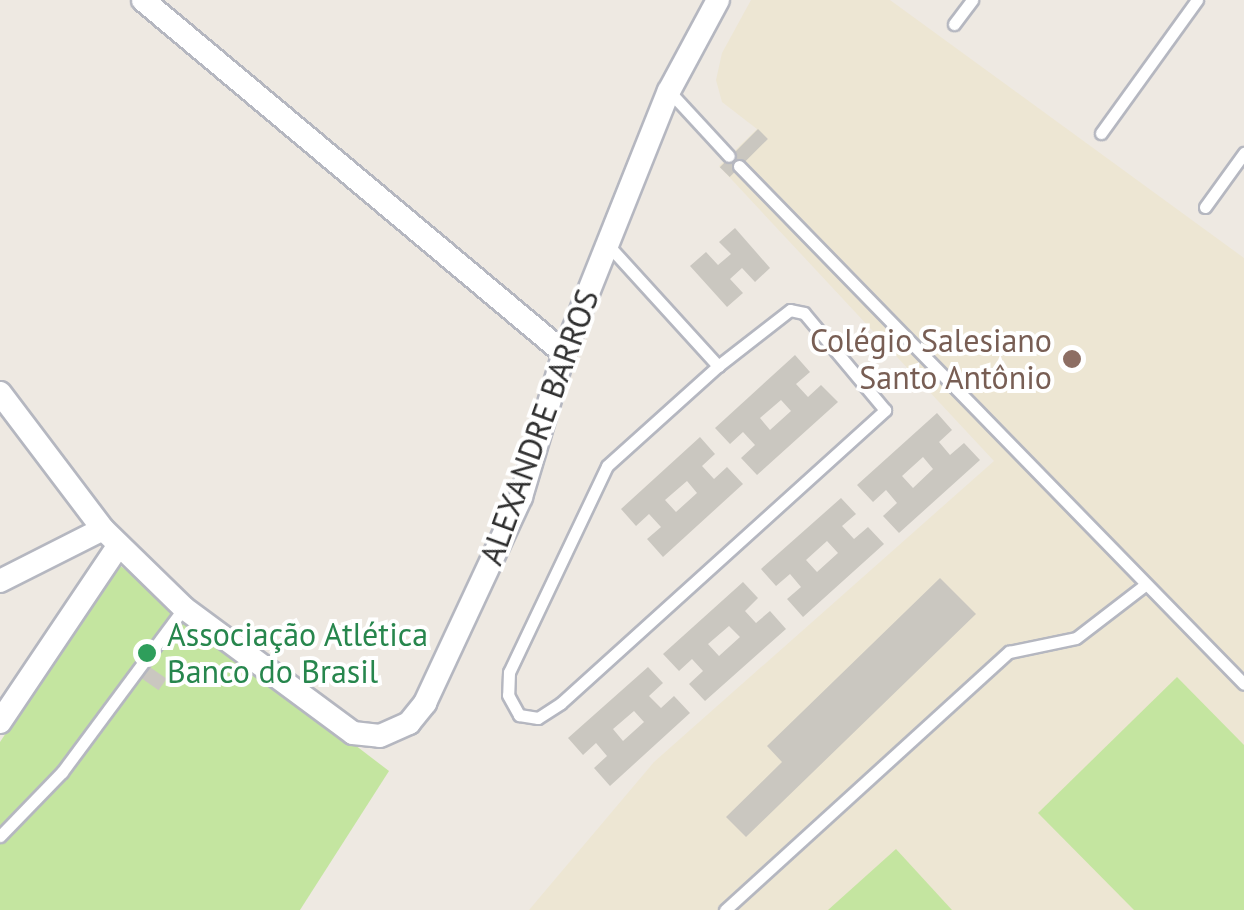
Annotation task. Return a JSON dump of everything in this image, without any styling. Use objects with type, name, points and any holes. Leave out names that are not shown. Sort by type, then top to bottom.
[{"type":"street","points":[[143,0],[564,353]]},
{"type":"street","name":"ALEXANDRE BARROS","points":[[0,393],[111,537],[184,608],[353,733],[380,736],[409,723],[425,703],[520,497],[564,353],[669,91],[718,0]]},
{"type":"street","points":[[0,581],[111,537]]},
{"type":"street","points":[[0,722],[111,537]]},
{"type":"lane","points":[[954,24],[972,0]]},
{"type":"lane","points":[[1101,132],[1193,1]]},
{"type":"lane","points":[[669,91],[729,156]]},
{"type":"lane","points":[[1205,207],[1244,153]]},
{"type":"lane","points":[[739,166],[1244,684]]},
{"type":"lane","points":[[608,245],[718,366]]},
{"type":"lane","points":[[790,310],[804,313],[885,410],[561,703],[538,718],[519,714],[508,695],[509,672],[599,480],[718,366],[790,310]]},
{"type":"lane","points":[[725,910],[1008,652],[1076,638],[1146,584]]},
{"type":"lane","points":[[0,836],[62,772],[184,608]]},
{"type":"shaded area","name":"Colégio Salesiano Santo Antônio","points":[[751,0],[890,0],[1244,258],[1244,910],[529,910],[654,762],[994,461],[719,166],[757,129],[722,102],[716,80],[722,53]]},
{"type":"green space","name":"Associação Atlética Banco do Brasil","points":[[118,564],[389,771],[300,910],[0,910],[0,742]]},
{"type":"green space","points":[[1177,677],[1244,745],[1244,910],[1134,910],[1038,813]]},
{"type":"green space","points":[[896,849],[952,910],[828,910]]},
{"type":"building","points":[[758,129],[768,139],[730,177],[720,167]]},
{"type":"building","points":[[735,228],[770,268],[755,282],[742,268],[730,279],[743,293],[727,307],[690,266],[706,252],[718,265],[731,254],[719,242]]},
{"type":"building","points":[[795,355],[810,372],[796,384],[808,397],[821,385],[838,402],[757,475],[741,458],[755,445],[743,432],[730,444],[715,428]],"holes":[[[781,400],[791,411],[770,430],[760,418]]]},
{"type":"building","points":[[937,413],[952,430],[939,442],[950,455],[964,443],[980,460],[899,533],[883,516],[897,503],[886,490],[873,502],[857,485]],"holes":[[[923,457],[933,469],[913,488],[902,476]]]},
{"type":"building","points":[[700,437],[715,454],[702,466],[714,479],[727,467],[743,484],[663,557],[647,539],[661,527],[649,514],[636,526],[621,509]],"holes":[[[687,481],[697,493],[676,512],[665,500]]]},
{"type":"building","points":[[841,498],[856,514],[842,526],[854,539],[868,527],[884,544],[803,617],[787,599],[801,587],[790,574],[776,586],[761,569]],"holes":[[[827,541],[838,553],[817,572],[806,560]]]},
{"type":"building","points":[[940,578],[976,614],[746,837],[726,817],[782,762],[767,746]]},
{"type":"building","points":[[743,582],[758,598],[745,611],[756,623],[770,611],[786,629],[705,701],[689,684],[703,671],[692,659],[679,671],[663,654]],"holes":[[[729,626],[740,637],[719,656],[708,644]]]},
{"type":"building","points":[[147,665],[167,679],[159,690],[139,676]]},
{"type":"building","points":[[648,667],[663,683],[649,696],[661,708],[674,696],[690,713],[610,786],[594,768],[607,756],[596,743],[583,755],[568,738]],"holes":[[[634,711],[644,722],[623,741],[613,729]]]},
{"type":"place","name":"Colégio Salesiano Santo Antônio","points":[[1072,359]]},
{"type":"place","name":"Associação Atlética Banco do Brasil","points":[[147,653]]}]
